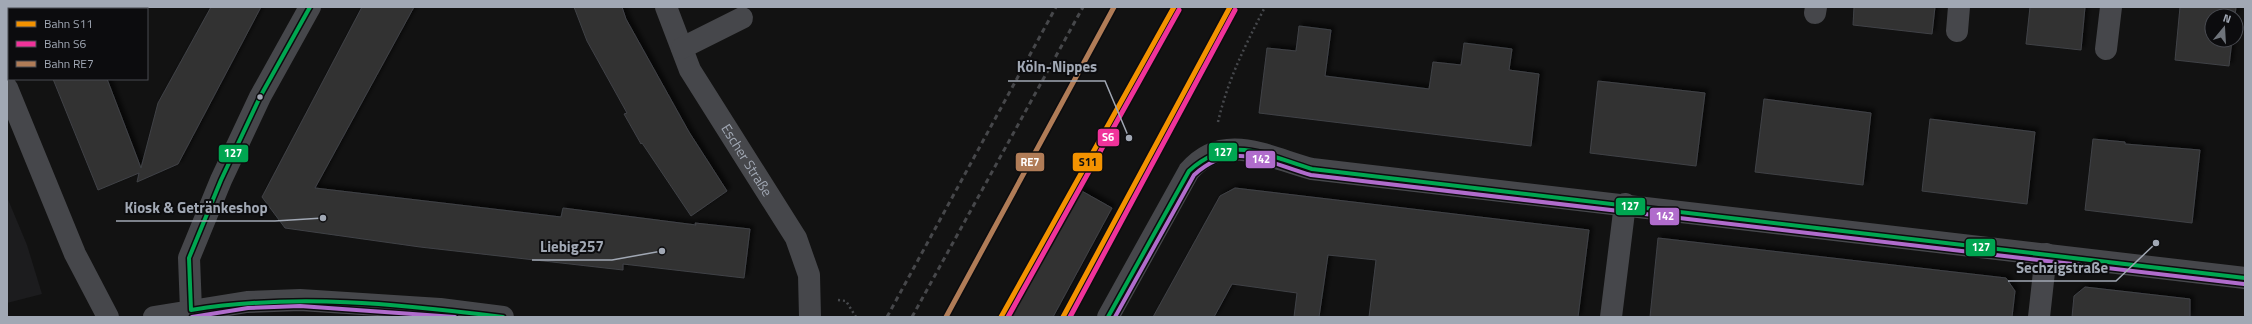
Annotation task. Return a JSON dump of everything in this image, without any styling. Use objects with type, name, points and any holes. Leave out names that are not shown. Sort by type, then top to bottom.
[{"type":"street","points":[[191,310],[189,258],[221,180],[260,98],[310,7]]},
{"type":"street","name":"Escher Straße","points":[[666,7],[690,70],[796,238],[809,275],[810,317]]},
{"type":"street","points":[[1957,31],[1959,7]]},
{"type":"street","points":[[2106,49],[2111,7]]},
{"type":"street","points":[[682,48],[742,18]]},
{"type":"street","points":[[7,88],[75,254],[108,317]]},
{"type":"street","points":[[1108,317],[1189,171],[1211,152],[1234,148],[1266,155],[1312,169],[1624,204],[2245,278]]},
{"type":"street","points":[[1611,317],[1624,204]]},
{"type":"street","points":[[2040,317],[2046,254]]},
{"type":"street","points":[[154,317],[246,302],[300,300],[440,309],[503,317]]},
{"type":"path","points":[[1211,152],[1228,84],[1265,7]]},
{"type":"shaded area","points":[[7,197],[27,245],[42,294],[7,303]]},
{"type":"building","points":[[211,7],[261,7],[178,164],[137,182],[139,173],[98,190],[53,80],[107,80],[141,168],[158,103]]},
{"type":"building","points":[[362,7],[414,7],[315,188],[561,217],[563,208],[696,225],[695,223],[750,229],[744,278],[623,264],[623,270],[420,247],[285,228],[262,197]]},
{"type":"building","points":[[574,7],[622,7],[626,19],[689,132],[727,191],[691,216],[642,143],[641,144],[624,114],[627,113],[587,41]]},
{"type":"building","points":[[1854,7],[1935,7],[1932,34],[1853,25]]},
{"type":"building","points":[[2030,7],[2085,7],[2081,50],[2026,44]]},
{"type":"building","points":[[2180,7],[2236,7],[2204,8],[2204,48],[2231,48],[2229,66],[2175,60]]},
{"type":"building","points":[[1299,26],[1331,30],[1325,76],[1429,89],[1433,62],[1461,65],[1464,43],[1512,49],[1509,70],[1539,74],[1531,146],[1259,113],[1267,48],[1296,51]]},
{"type":"building","points":[[1598,81],[1705,93],[1696,166],[1590,153]]},
{"type":"building","points":[[1764,99],[1871,113],[1863,185],[1755,172]]},
{"type":"building","points":[[1930,119],[2035,132],[2027,204],[1922,191]]},
{"type":"building","points":[[2093,139],[2125,142],[2125,144],[2200,150],[2192,223],[2085,210]]},
{"type":"building","points":[[1235,188],[1589,230],[1578,317],[1369,317],[1376,260],[1328,255],[1319,317],[1294,317],[1297,293],[1232,284],[1214,317],[1153,317],[1220,196]]},
{"type":"building","points":[[1080,190],[1112,208],[1053,317],[1010,317]]},
{"type":"building","points":[[1658,238],[2006,278],[2015,291],[2012,317],[1650,317]]},
{"type":"building","points":[[2085,287],[2190,299],[2190,317],[2072,317],[2074,296]]},
{"type":"railway","points":[[887,317],[1056,7]]},
{"type":"railway","points":[[912,317],[1083,7]]},
{"type":"rail line","name":"RE7","points":[[946,317],[1114,7]]},
{"type":"rail line","name":"S11","points":[[1001,317],[1174,7]]},
{"type":"rail line","name":"S11","points":[[1063,317],[1230,7]]},
{"type":"rail line","name":"S6","points":[[1008,317],[1179,10]]},
{"type":"rail line","name":"S6","points":[[1070,317],[1235,10]]},
{"type":"transit line","name":"127","points":[[191,310],[189,258],[221,180],[260,97],[310,7]]},
{"type":"transit line","name":"127","points":[[1108,317],[1189,171],[1204,159],[1219,153],[1234,150],[1249,150],[1264,153],[1312,169],[2245,278]]},
{"type":"transit line","name":"142","points":[[1115,317],[1194,175],[1208,164],[1223,158],[1237,156],[1265,160],[1311,175],[2244,284]]},
{"type":"transit line","name":"127","points":[[191,310],[230,305],[308,301],[347,302],[425,308],[503,317]]},
{"type":"transit line","name":"142","points":[[192,317],[248,308],[300,306],[455,317]]},
{"type":"place","name":"Köln-Nippes","points":[[1129,138]]},
{"type":"place","name":"Kiosk & Getränkeshop","points":[[323,218]]},
{"type":"place","name":"Sechzigstraße","points":[[2156,243]]},
{"type":"place","name":"Liebig257","points":[[662,251]]}]
